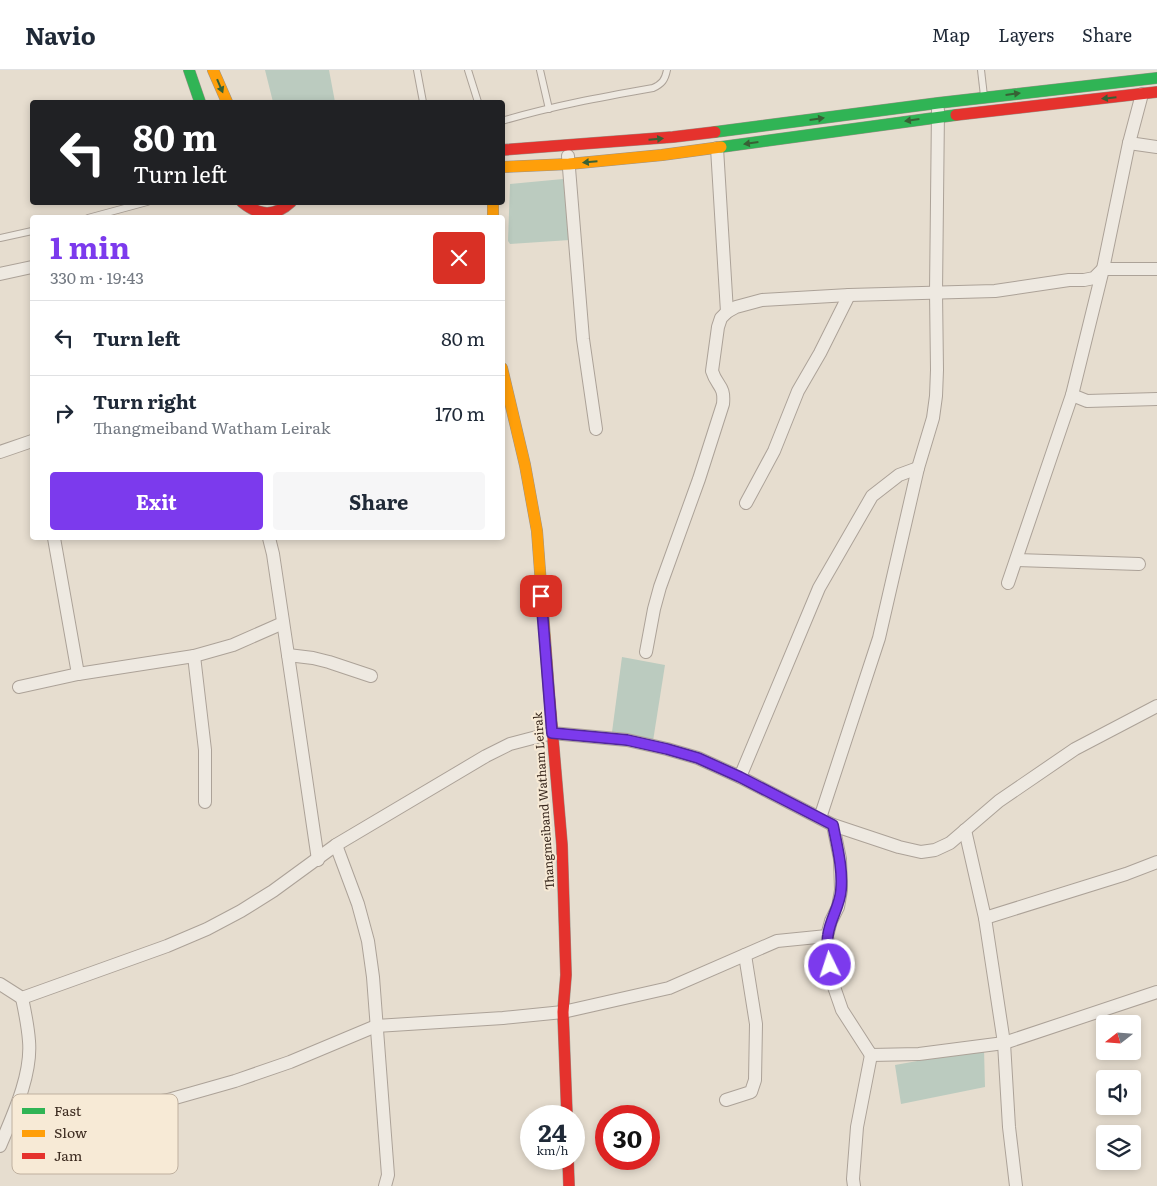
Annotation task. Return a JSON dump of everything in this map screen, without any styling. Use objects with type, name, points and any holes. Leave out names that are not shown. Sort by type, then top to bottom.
[{"type":"main road","points":[[189,70],[199,100]]},
{"type":"main road","points":[[213,70],[226,100]]},
{"type":"main road","points":[[505,150],[730,131],[984,97],[1157,78]]},
{"type":"main road","points":[[505,168],[662,155],[938,117],[1157,92]]},
{"type":"main road","points":[[250,212],[268,214],[279,211],[289,205]]},
{"type":"main road","name":"Thangmeiband Watham Leirak","points":[[505,380],[525,464],[537,531],[562,845],[566,975],[563,1012],[567,1105]]},
{"type":"main road","points":[[568,1170],[569,1186]]},
{"type":"street","points":[[1008,583],[1072,395],[1103,269],[1129,143],[1142,94]]},
{"type":"street","points":[[820,818],[879,638],[918,468],[933,418],[936,396],[938,103]]},
{"type":"street","points":[[1129,143],[1157,147]]},
{"type":"street","points":[[567,146],[583,339],[596,429]]},
{"type":"street","points":[[717,148],[727,312]]},
{"type":"street","points":[[0,274],[30,267]]},
{"type":"street","points":[[646,652],[660,587],[700,479],[723,404],[724,394],[722,388],[714,378],[712,371],[718,327],[721,318],[727,312],[736,307],[762,300],[849,294],[995,291],[1094,278],[1103,269],[1157,269]]},
{"type":"street","points":[[746,503],[774,451],[798,391],[820,353],[849,294]]},
{"type":"street","points":[[1072,395],[1087,401],[1157,399]]},
{"type":"street","points":[[0,452],[30,442]]},
{"type":"street","points":[[740,777],[819,588],[872,496],[899,475],[918,468]]},
{"type":"street","points":[[54,540],[78,674]]},
{"type":"street","points":[[269,540],[273,554],[318,860]]},
{"type":"street","points":[[1017,560],[1139,564]]},
{"type":"street","points":[[19,687],[78,674],[194,656],[233,645],[283,623]]},
{"type":"street","points":[[288,655],[329,662],[371,676]]},
{"type":"street","points":[[194,656],[205,750],[205,802]]},
{"type":"street","points":[[22,998],[167,946],[207,929],[241,911],[273,891],[336,846],[486,756],[510,744],[552,733],[627,740],[698,758],[740,777],[833,825],[920,852],[935,850],[950,843],[999,801],[1075,750],[1157,706]]},
{"type":"street","points":[[833,825],[840,859],[841,890],[838,907],[828,936],[833,984],[842,1010],[871,1055],[857,1127],[854,1186]]},
{"type":"street","points":[[965,830],[986,918],[1004,1043],[1009,1126],[1016,1186]]},
{"type":"street","points":[[336,846],[358,904],[368,941],[373,978],[388,1175],[385,1186]]},
{"type":"street","points":[[986,918],[1126,874],[1157,862]]},
{"type":"street","points":[[178,1097],[235,1082],[290,1062],[376,1026],[503,1018],[563,1012],[669,988],[777,941],[828,936]]},
{"type":"street","points":[[726,1100],[751,1092],[755,1080],[756,1024],[745,955]]},
{"type":"street","points":[[0,984],[22,998],[29,1042],[28,1062],[19,1094]]},
{"type":"street","points":[[871,1055],[919,1054],[1004,1043],[1157,992]]},
{"type":"street","points":[[0,1146],[12,1119]]},
{"type":"lane","points":[[417,70],[423,100]]},
{"type":"lane","points":[[468,70],[477,100]]},
{"type":"lane","points":[[540,70],[549,108]]},
{"type":"lane","points":[[505,120],[549,108],[653,88],[661,84],[666,78],[666,70]]},
{"type":"lane","points":[[981,70],[984,97]]},
{"type":"lane","points":[[99,215],[137,205]]},
{"type":"lane","points":[[0,238],[30,231]]},
{"type":"shaded area","points":[[265,70],[329,70],[335,100],[272,100]]},
{"type":"shaded area","points":[[563,179],[570,240],[510,244],[508,241],[510,184]]},
{"type":"shaded area","points":[[622,657],[665,665],[653,741],[612,732]]},
{"type":"shaded area","points":[[984,1049],[985,1087],[901,1104],[895,1065]]},
{"type":"traffic: fast","points":[[189,70],[199,100]]},
{"type":"traffic: fast","points":[[715,132],[938,103],[1157,78]]},
{"type":"traffic: fast","points":[[721,147],[956,115]]},
{"type":"traffic: slow","points":[[213,70],[226,100]]},
{"type":"traffic: slow","points":[[505,167],[569,164],[721,147]]},
{"type":"traffic: slow","points":[[493,205],[493,215]]},
{"type":"traffic: slow","points":[[505,381],[525,465],[537,531],[549,692]]},
{"type":"traffic: jam","points":[[956,115],[1157,92]]},
{"type":"traffic: jam","points":[[505,150],[715,132]]},
{"type":"traffic: jam","points":[[246,205],[267,213],[279,210],[287,205]]},
{"type":"traffic: jam","points":[[549,692],[562,845],[566,975],[563,1012],[567,1105]]},
{"type":"traffic: jam","points":[[568,1170],[569,1186]]},
{"type":"route","points":[[541,596],[552,733],[627,740],[698,758],[740,777],[833,825],[840,859],[841,890],[838,907],[828,936],[830,965]]}]
